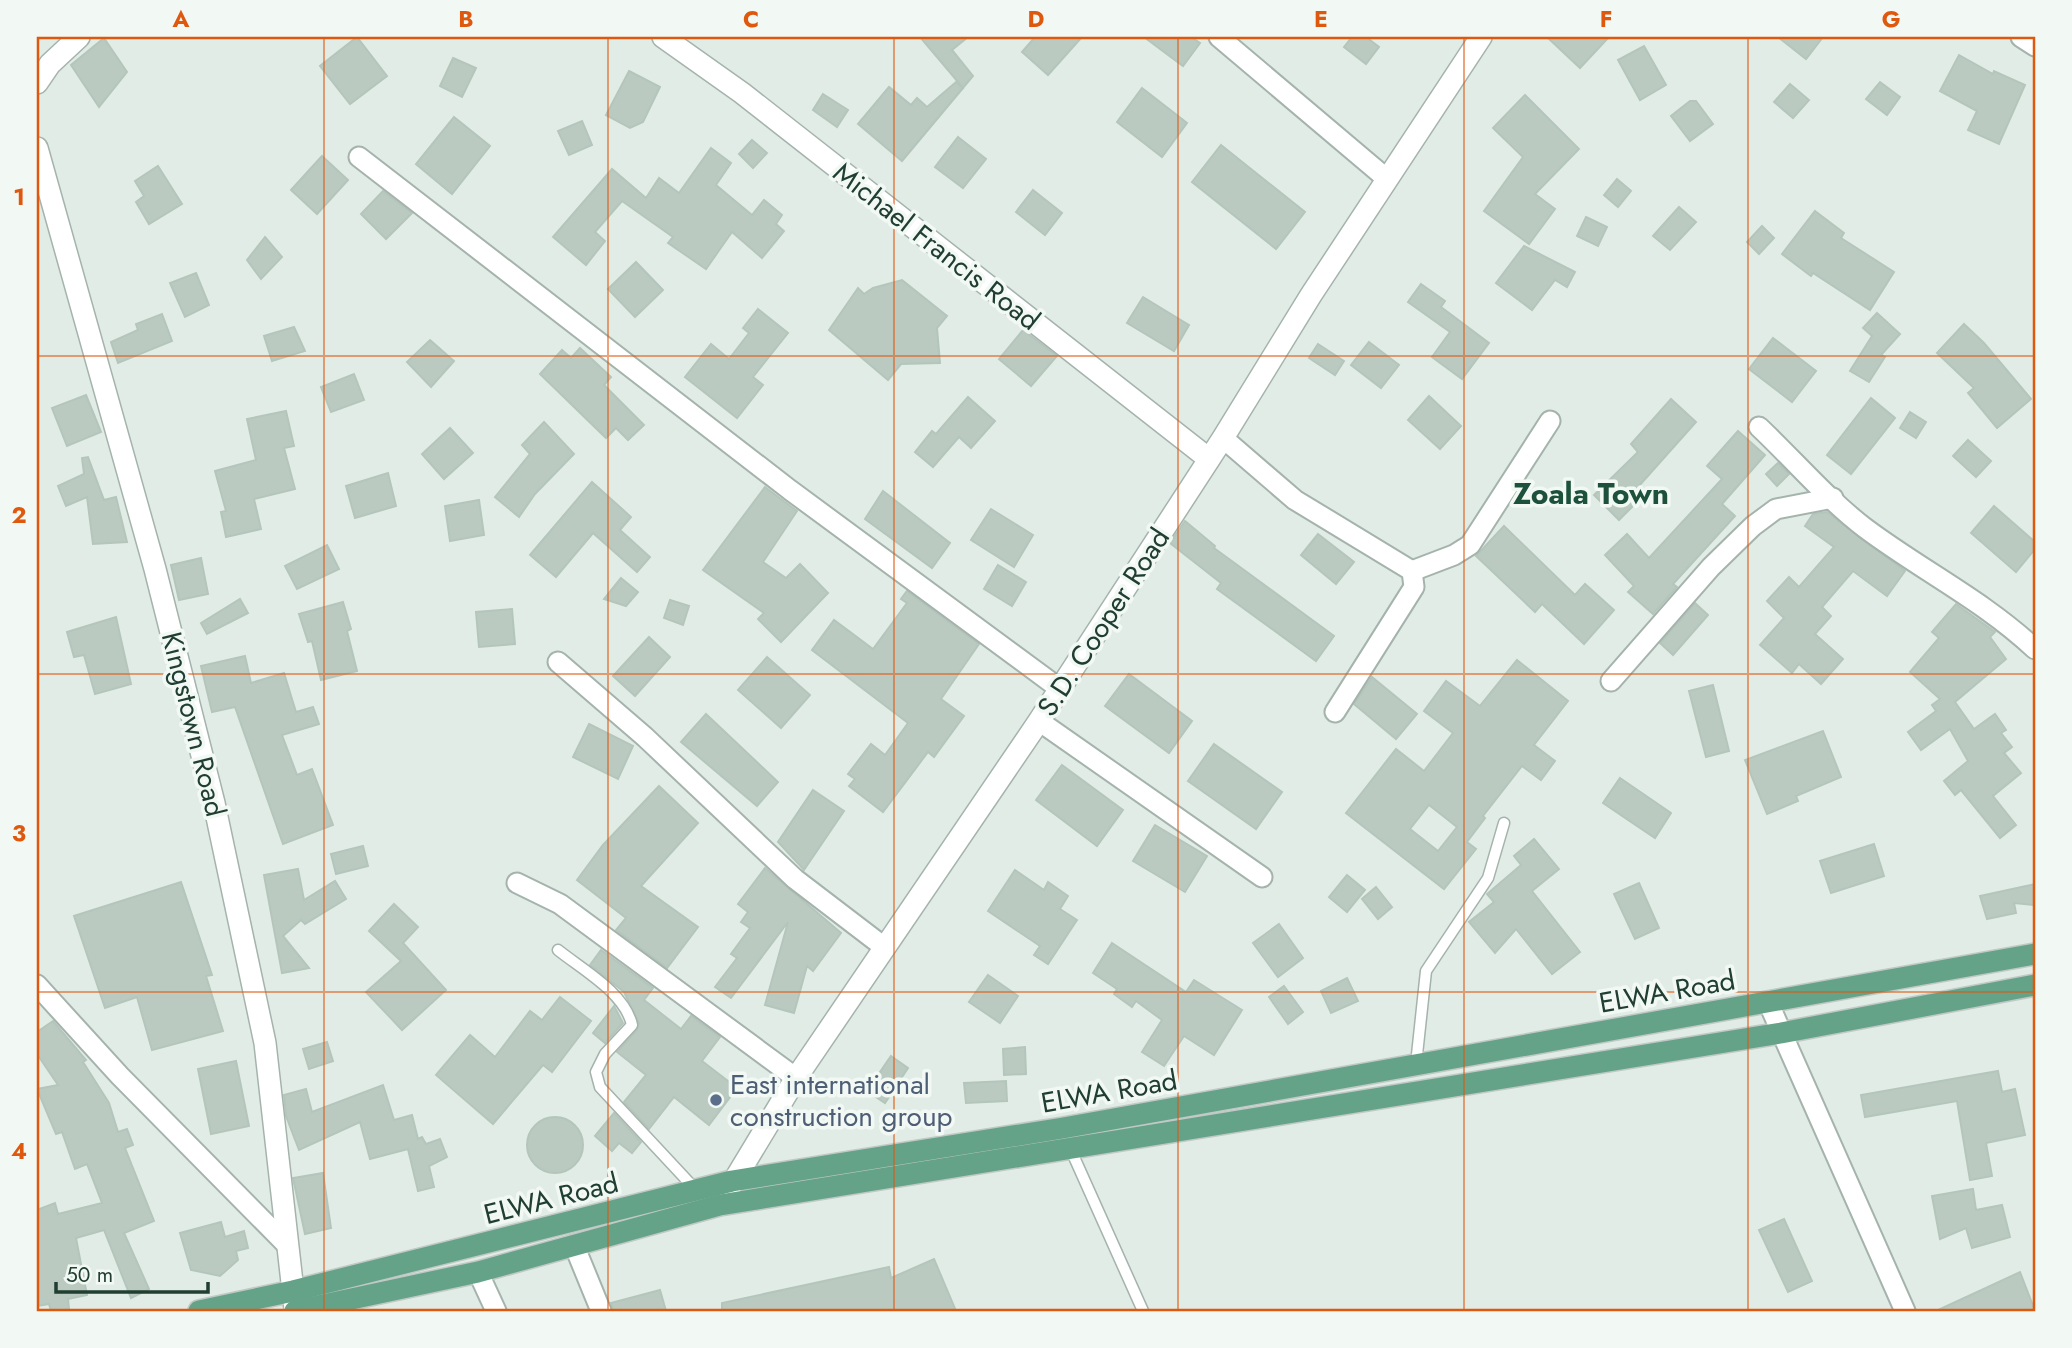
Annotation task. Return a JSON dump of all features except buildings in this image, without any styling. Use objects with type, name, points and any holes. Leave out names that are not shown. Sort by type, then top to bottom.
[{"type":"main road","name":"ELWA Road","points":[[294,1305],[732,1181],[1063,1128],[2035,954]]},
{"type":"main road","name":"ELWA Road","points":[[199,1311],[294,1305],[478,1272],[720,1205],[1781,1033],[2035,985]]},
{"type":"street","points":[[37,83],[50,64],[79,37]]},
{"type":"street","name":"Michael Francis Road","points":[[663,37],[753,102],[1209,459]]},
{"type":"street","points":[[1219,37],[1387,179]]},
{"type":"street","name":"S.D. Cooper Road","points":[[720,1205],[732,1181],[796,1079],[1039,721],[1481,37]]},
{"type":"street","points":[[2021,37],[2035,46]]},
{"type":"street","name":"Kingstown Road","points":[[37,148],[155,569],[214,803],[265,1043],[294,1305]]},
{"type":"street","points":[[359,157],[790,490],[1060,689]]},
{"type":"street","points":[[1412,571],[1454,555],[1470,545],[1550,421]]},
{"type":"street","points":[[1759,427],[1862,526],[1938,579],[1989,609],[2035,649]]},
{"type":"street","points":[[1223,438],[1294,500],[1408,565],[1412,571],[1414,587],[1335,712]]},
{"type":"street","points":[[1611,681],[1711,567],[1753,526],[1776,509],[1833,498]]},
{"type":"street","points":[[558,662],[645,737],[794,879],[884,947]]},
{"type":"street","points":[[1039,721],[1262,877]]},
{"type":"street","points":[[517,883],[560,904],[796,1079]]},
{"type":"street","points":[[37,985],[120,1076],[287,1245]]},
{"type":"street","points":[[1768,1002],[1905,1311]]},
{"type":"street","points":[[574,1245],[601,1311]]},
{"type":"street","points":[[478,1272],[496,1311]]},
{"type":"lane","points":[[1416,1063],[1426,971],[1488,878],[1504,823]]},
{"type":"lane","points":[[558,950],[618,999],[629,1013],[632,1025],[605,1054],[596,1072],[600,1087],[696,1190]]},
{"type":"lane","points":[[1069,1148],[1143,1311]]},
{"type":"place","name":"East international construction group","points":[[716,1100]]},
{"type":"district","name":"Zoala Town","points":[[1591,494]]}]
